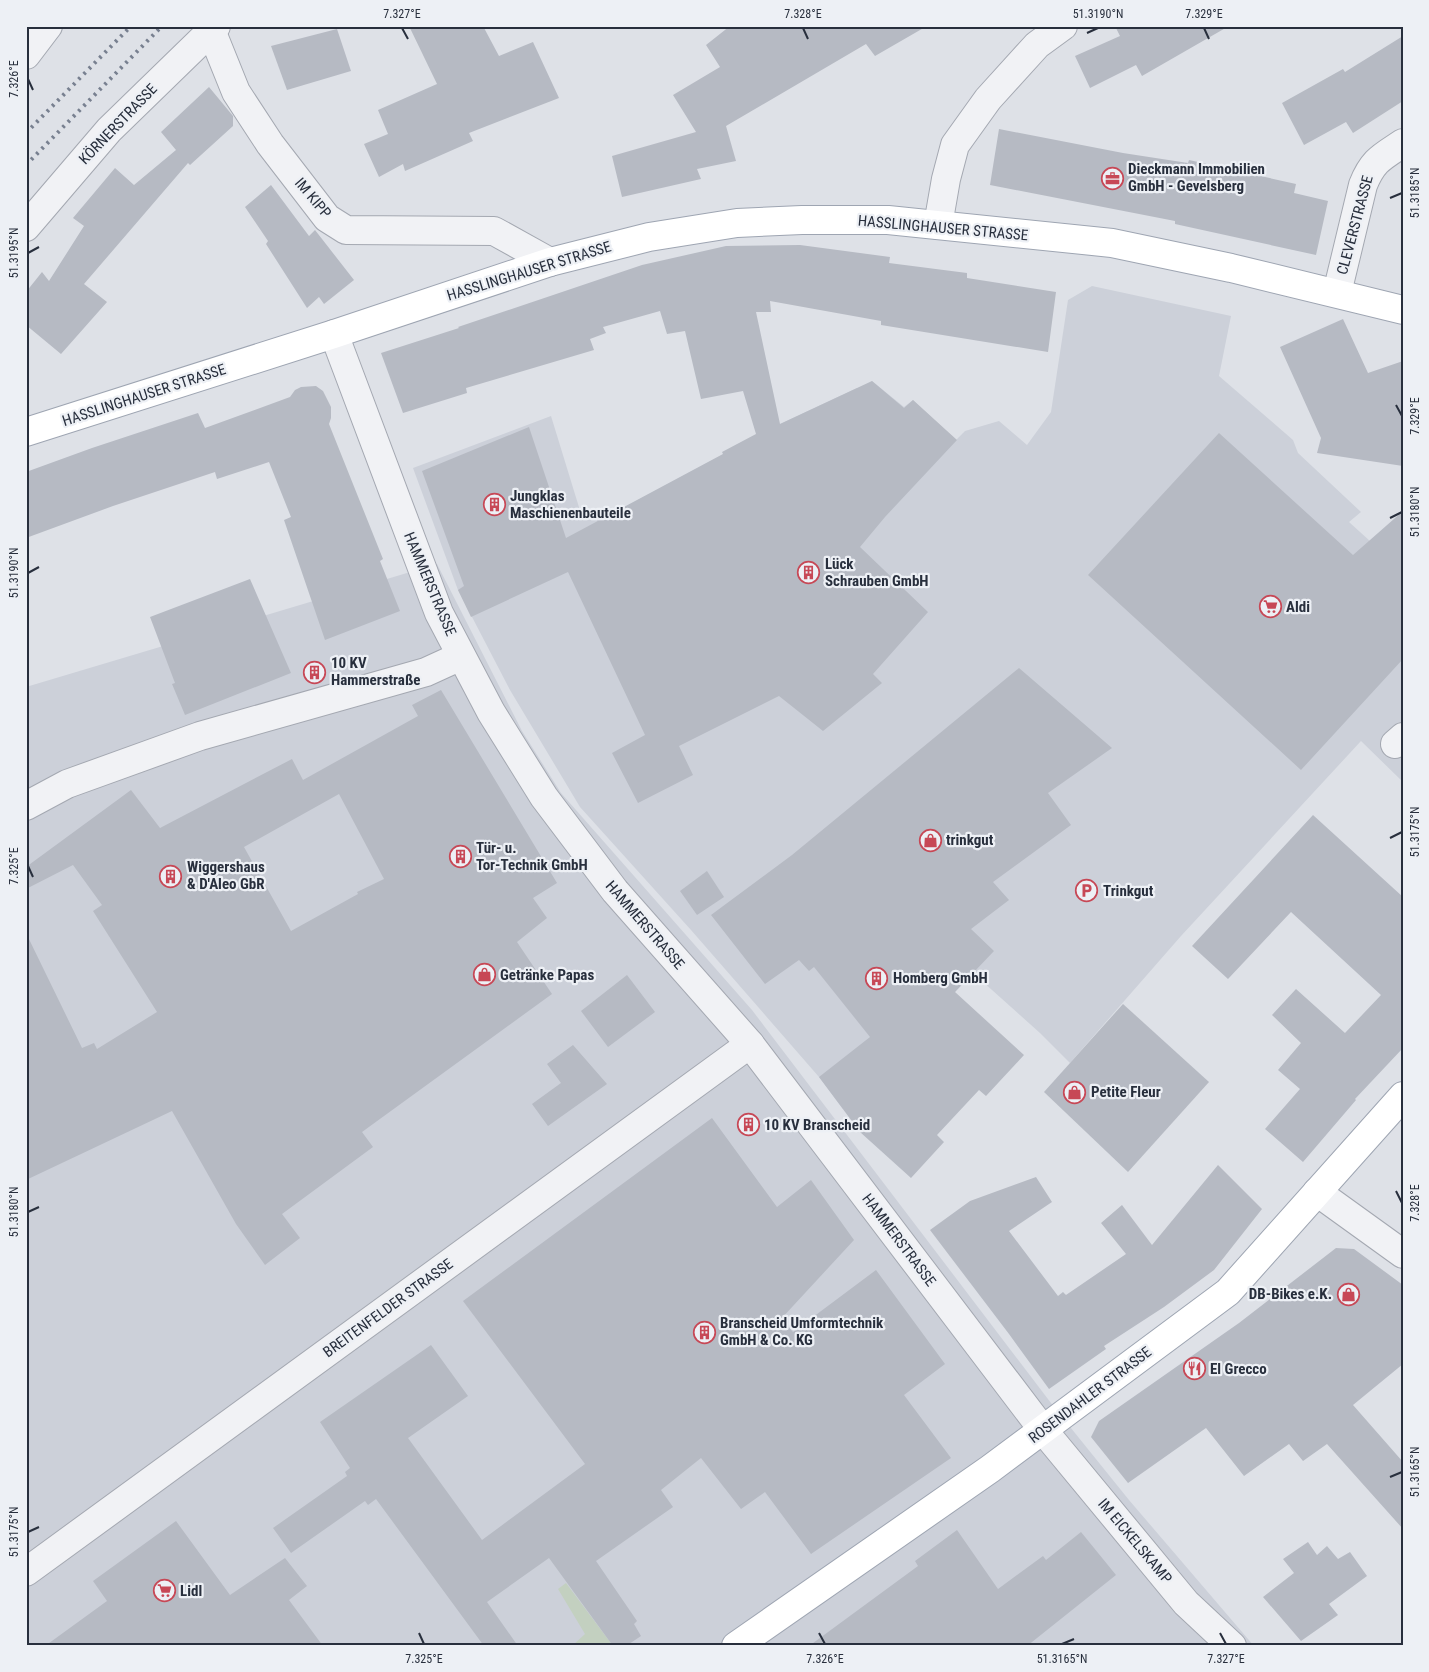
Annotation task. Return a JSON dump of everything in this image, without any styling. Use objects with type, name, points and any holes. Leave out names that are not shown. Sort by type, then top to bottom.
[{"type":"main road","name":"HASSLINGHAUSER STRASSE","points":[[26,432],[334,334],[550,262],[649,237],[737,223],[802,220],[888,220],[1112,243],[1231,268],[1403,310]]},
{"type":"main road","name":"ROSENDAHLER STRASSE","points":[[736,1646],[944,1502],[1228,1292],[1403,1096]]},
{"type":"street","points":[[26,54],[48,26]]},
{"type":"street","points":[[938,225],[946,179],[955,145],[988,99],[1037,45],[1063,26]]},
{"type":"street","name":"KÖRNERSTRASSE","points":[[26,227],[109,130],[213,28]]},
{"type":"street","name":"IM KIPP","points":[[213,28],[236,92],[270,144],[328,218],[346,230],[494,231],[550,262]]},
{"type":"street","name":"CLEVERSTRASSE","points":[[1337,293],[1363,184],[1370,169],[1380,158],[1403,142]]},
{"type":"street","name":"HAMMERSTRASSE","points":[[334,334],[438,613],[491,712],[544,797],[615,891],[750,1044],[1043,1430]]},
{"type":"street","points":[[26,806],[67,784],[200,736],[426,672],[461,656]]},
{"type":"street","name":"BREITENFELDER STRASSE","points":[[26,1572],[750,1044]]},
{"type":"street","points":[[1317,1192],[1403,1254]]},
{"type":"street","name":"IM EICKELSKAMP","points":[[1043,1430],[1186,1603],[1232,1646]]},
{"type":"shaded area","points":[[1092,286],[1231,316],[1219,376],[1293,440],[1298,453],[1361,512],[1349,522],[1403,571],[1403,782],[1361,741],[1181,936],[1070,1063],[1040,1033],[973,973],[843,1109],[819,1077],[691,930],[580,807],[510,690],[458,590],[413,468],[551,416],[582,517],[625,507],[780,424],[857,388],[860,390],[872,381],[904,407],[913,400],[956,440],[965,431],[999,421],[1027,445],[1051,412],[1068,300]]},
{"type":"shaded area","points":[[437,564],[522,731],[561,793],[752,1010],[1054,1407],[1129,1500],[1254,1646],[26,1646],[26,687]]},
{"type":"green space","points":[[566,1583],[613,1646],[572,1646],[585,1634],[558,1589]]},
{"type":"building","points":[[409,26],[483,26],[499,56],[533,42],[559,98],[469,133],[473,141],[405,171],[403,164],[379,177],[364,144],[388,134],[378,110],[437,84]]},
{"type":"building","points":[[730,26],[927,26],[875,56],[866,44],[726,126],[736,161],[697,169],[701,179],[622,197],[612,156],[696,132],[673,95],[720,67],[706,45]]},
{"type":"building","points":[[1115,26],[1229,26],[1142,76],[1136,65],[1090,88],[1075,56],[1120,36]]},
{"type":"building","points":[[337,29],[351,71],[287,90],[271,46]]},
{"type":"building","points":[[1403,36],[1403,101],[1353,133],[1346,122],[1304,145],[1282,103],[1343,69],[1345,72]]},
{"type":"building","points":[[209,87],[233,116],[233,126],[190,165],[188,163],[84,284],[107,302],[61,354],[26,325],[26,292],[42,272],[49,281],[84,226],[73,218],[115,168],[134,185],[176,150],[161,132]]},
{"type":"building","points":[[999,129],[1123,153],[1188,163],[1189,160],[1296,184],[1294,193],[1328,201],[1316,255],[1175,224],[1175,221],[990,185]]},
{"type":"building","points":[[271,185],[309,236],[315,230],[354,280],[324,304],[319,297],[307,308],[266,244],[268,241],[245,207]]},
{"type":"building","points":[[800,245],[890,257],[889,263],[967,273],[967,278],[1056,292],[1048,352],[881,325],[881,321],[770,301],[771,312],[756,312],[780,424],[872,381],[904,408],[913,400],[957,440],[885,517],[860,547],[928,612],[873,674],[882,683],[823,731],[779,696],[679,746],[693,775],[638,803],[612,753],[645,735],[568,572],[471,617],[458,590],[464,586],[422,471],[529,427],[566,538],[723,454],[722,452],[756,434],[743,391],[701,399],[685,331],[667,334],[660,311],[603,327],[606,333],[590,339],[594,350],[466,388],[467,393],[403,413],[381,353],[642,265],[726,246]]},
{"type":"building","points":[[1343,319],[1368,373],[1403,361],[1403,466],[1317,453],[1321,438],[1280,347]]},
{"type":"building","points":[[316,386],[323,391],[331,407],[329,424],[383,559],[380,561],[400,611],[325,640],[284,520],[291,517],[269,462],[217,479],[215,472],[113,506],[26,538],[26,472],[198,413],[205,428],[290,397],[295,390],[301,387]]},
{"type":"building","name":"Aldi","points":[[1219,433],[1353,555],[1403,511],[1403,659],[1301,770],[1088,575]]},
{"type":"building","points":[[250,579],[291,673],[185,715],[172,684],[175,683],[150,617]]},
{"type":"building","points":[[1019,668],[1112,748],[1048,793],[1071,825],[993,882],[1009,900],[971,929],[994,951],[955,992],[1024,1055],[986,1096],[979,1090],[937,1135],[944,1142],[911,1178],[860,1132],[819,1077],[870,1037],[814,967],[809,971],[799,960],[765,984],[711,915],[792,855]]},
{"type":"building","points":[[441,690],[557,883],[533,898],[547,918],[517,942],[552,994],[362,1132],[373,1147],[282,1214],[300,1238],[265,1265],[236,1224],[172,1111],[26,1180],[26,933],[82,1048],[94,1043],[97,1049],[157,1012],[93,911],[102,905],[73,865],[26,889],[26,867],[131,790],[160,828],[292,759],[303,780],[418,716],[412,705]],"holes":[[[339,794],[384,879],[357,892],[358,894],[291,931],[244,847]]]},
{"type":"building","points":[[1313,815],[1403,897],[1403,1048],[1355,1099],[1303,1162],[1265,1129],[1300,1089],[1278,1070],[1301,1043],[1272,1015],[1296,989],[1345,1033],[1381,995],[1291,912],[1228,979],[1192,946]]},
{"type":"building","points":[[707,871],[724,897],[697,915],[680,891]]},
{"type":"building","points":[[627,975],[655,1012],[608,1047],[581,1011]]},
{"type":"building","points":[[1123,1004],[1209,1082],[1128,1172],[1044,1092]]},
{"type":"building","points":[[573,1045],[607,1084],[548,1126],[532,1104],[561,1083],[547,1064]]},
{"type":"building","name":"Branscheid Umformtechnik GmbH & Co. KG","points":[[712,1118],[777,1207],[811,1180],[854,1240],[781,1319],[793,1332],[876,1270],[945,1364],[904,1395],[951,1458],[811,1554],[765,1492],[741,1509],[701,1458],[661,1490],[673,1507],[596,1561],[637,1621],[634,1624],[641,1636],[626,1646],[613,1646],[549,1558],[487,1602],[518,1646],[484,1646],[376,1499],[368,1505],[365,1501],[291,1553],[273,1528],[347,1476],[345,1472],[350,1468],[320,1422],[431,1345],[468,1396],[408,1438],[482,1540],[585,1464],[463,1301]]},
{"type":"building","points":[[1218,1165],[1262,1209],[1214,1270],[1164,1307],[1104,1346],[1106,1349],[1049,1389],[930,1230],[970,1201],[1036,1177],[1052,1202],[1009,1231],[1058,1296],[1063,1292],[1066,1295],[1126,1254],[1101,1223],[1122,1205],[1152,1245]]},
{"type":"building","points":[[1336,1248],[1354,1249],[1403,1285],[1403,1364],[1353,1405],[1403,1462],[1403,1529],[1327,1444],[1303,1461],[1289,1444],[1244,1476],[1206,1428],[1128,1483],[1091,1437],[1099,1421],[1239,1323]]},
{"type":"building","name":"Lidl","points":[[176,1521],[230,1595],[285,1558],[307,1586],[289,1600],[323,1646],[45,1646],[107,1601],[93,1581]]},
{"type":"building","points":[[957,1530],[998,1589],[1043,1556],[1046,1560],[1081,1532],[1116,1575],[1027,1646],[809,1646],[918,1566],[915,1561]]},
{"type":"building","points":[[1308,1542],[1317,1555],[1327,1546],[1338,1559],[1350,1552],[1367,1576],[1329,1604],[1338,1615],[1301,1641],[1263,1597],[1294,1573],[1283,1559]]},
{"type":"railway","points":[[26,133],[131,26]]},
{"type":"railway","points":[[26,165],[162,26]]},
{"type":"place","name":"Dieckmann Immobilien GmbH - Gevelsberg","points":[[1112,178]]},
{"type":"place","name":"Jungklas Maschienenbauteile","points":[[494,505]]},
{"type":"place","name":"Lück Schrauben GmbH","points":[[809,573]]},
{"type":"place","name":"Aldi","points":[[1270,607]]},
{"type":"place","name":"10 KV Hammerstraße","points":[[315,672]]},
{"type":"place","name":"trinkgut","points":[[930,840]]},
{"type":"place","name":"Tür- u. Tor-Technik GmbH","points":[[460,857]]},
{"type":"place","name":"Wiggershaus & D'Aleo GbR","points":[[171,876]]},
{"type":"place","name":"Trinkgut","points":[[1087,891]]},
{"type":"place","name":"Getränke Papas","points":[[484,975]]},
{"type":"place","name":"Homberg GmbH","points":[[877,978]]},
{"type":"place","name":"Petite Fleur","points":[[1075,1092]]},
{"type":"place","name":"10 KV Branscheid","points":[[748,1125]]},
{"type":"place","name":"DB-Bikes e.K.","points":[[1348,1294]]},
{"type":"place","name":"Branscheid Umformtechnik GmbH & Co. KG","points":[[704,1332]]},
{"type":"place","name":"El Grecco","points":[[1194,1369]]},
{"type":"place","name":"Lidl","points":[[164,1591]]}]
